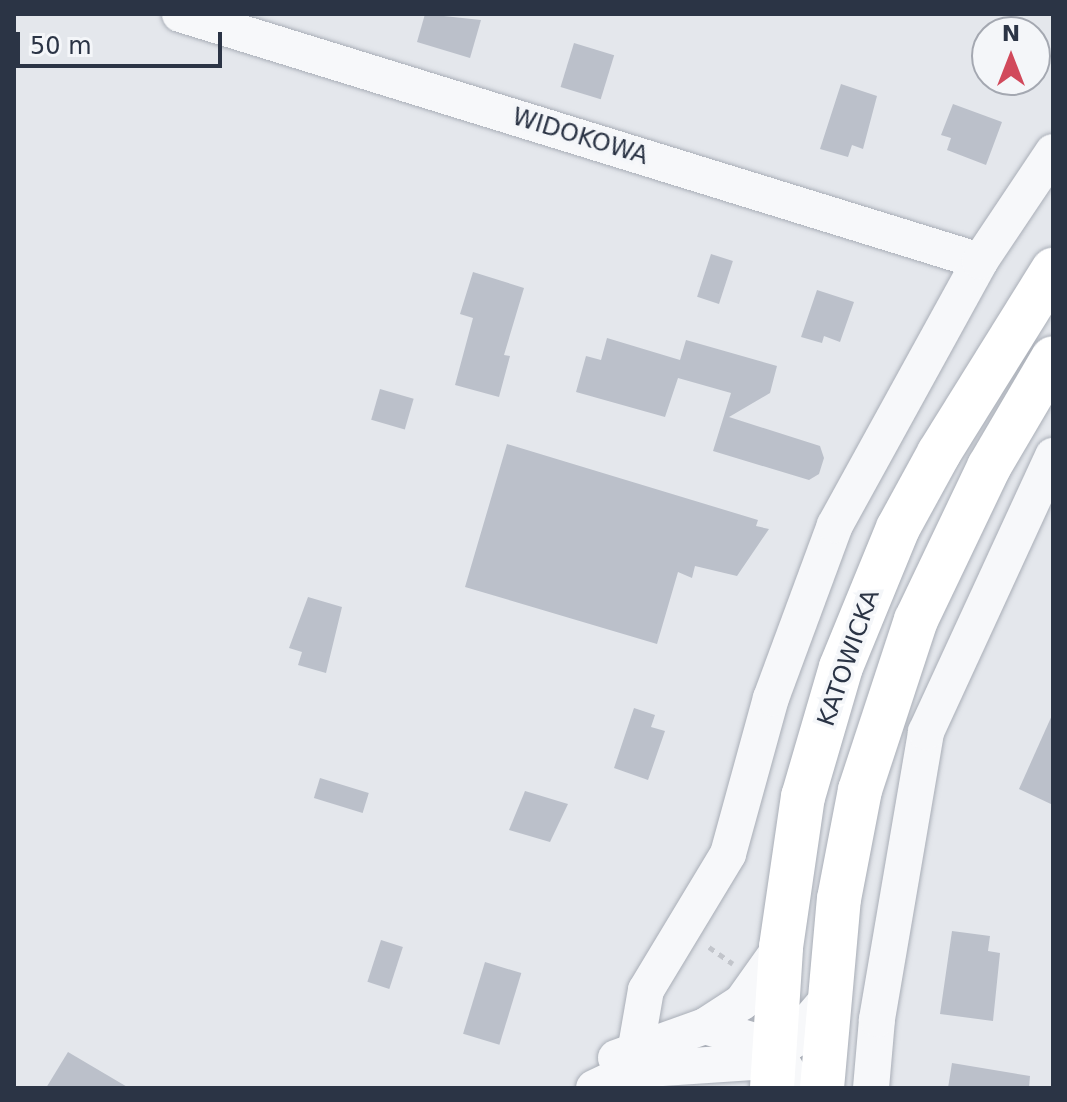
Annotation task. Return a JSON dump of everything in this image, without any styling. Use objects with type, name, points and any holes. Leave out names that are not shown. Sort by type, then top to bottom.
[{"type":"main road","name":"KATOWICKA","points":[[781,1077],[781,947],[803,797],[865,608],[939,453],[1053,270]]},
{"type":"main road","name":"KATOWICKA","points":[[822,1088],[827,1000],[860,790],[902,659],[989,467],[1053,358]]},
{"type":"street","name":"WIDOKOWA","points":[[180,14],[980,261]]},
{"type":"street","points":[[642,1069],[646,990],[728,854],[771,698],[835,525],[980,261],[1053,152]]},
{"type":"street","points":[[871,1088],[877,1019],[926,732],[1053,456]]},
{"type":"street","points":[[594,1088],[642,1069],[742,1002],[781,947]]},
{"type":"street","points":[[781,1077],[792,1041],[827,1000]]},
{"type":"street","points":[[705,1026],[745,1036],[781,1077]]},
{"type":"street","points":[[586,1088],[598,1072],[642,1069],[737,1066],[781,1077]]},
{"type":"street","points":[[642,1069],[712,1088]]},
{"type":"building","points":[[425,14],[481,20],[470,58],[417,42]]},
{"type":"building","points":[[574,43],[614,55],[601,99],[561,87]]},
{"type":"building","points":[[841,84],[877,96],[863,149],[852,145],[848,157],[820,149]]},
{"type":"building","points":[[953,104],[1002,122],[986,165],[947,150],[951,138],[941,135]]},
{"type":"building","points":[[711,254],[733,261],[719,304],[697,297]]},
{"type":"building","points":[[473,272],[524,288],[504,355],[510,356],[499,397],[455,385],[473,318],[460,314]]},
{"type":"building","points":[[817,290],[854,302],[840,342],[824,336],[822,343],[801,337]]},
{"type":"building","points":[[607,338],[680,360],[686,340],[777,366],[770,393],[729,417],[820,446],[824,458],[819,474],[809,480],[713,451],[731,393],[678,378],[665,417],[576,392],[586,356],[601,360]]},
{"type":"building","points":[[380,389],[414,399],[405,429],[371,420]]},
{"type":"building","points":[[507,444],[758,520],[756,526],[769,529],[737,576],[695,566],[692,578],[678,572],[657,644],[465,587]]},
{"type":"building","points":[[308,597],[342,607],[326,673],[298,665],[302,652],[289,648]]},
{"type":"building","points":[[634,708],[655,715],[651,727],[665,731],[648,780],[614,768]]},
{"type":"building","points":[[1053,713],[1053,805],[1019,789]]},
{"type":"building","points":[[320,778],[369,793],[363,813],[314,798]]},
{"type":"building","points":[[525,791],[568,804],[550,842],[509,830]]},
{"type":"building","points":[[952,931],[990,936],[988,951],[1000,953],[993,1021],[940,1014]]},
{"type":"building","points":[[381,940],[403,947],[389,989],[367,982]]},
{"type":"building","points":[[485,962],[521,973],[499,1045],[463,1034]]},
{"type":"building","points":[[68,1052],[129,1088],[46,1088]]},
{"type":"building","points":[[952,1063],[1030,1076],[1029,1088],[948,1088]]}]
